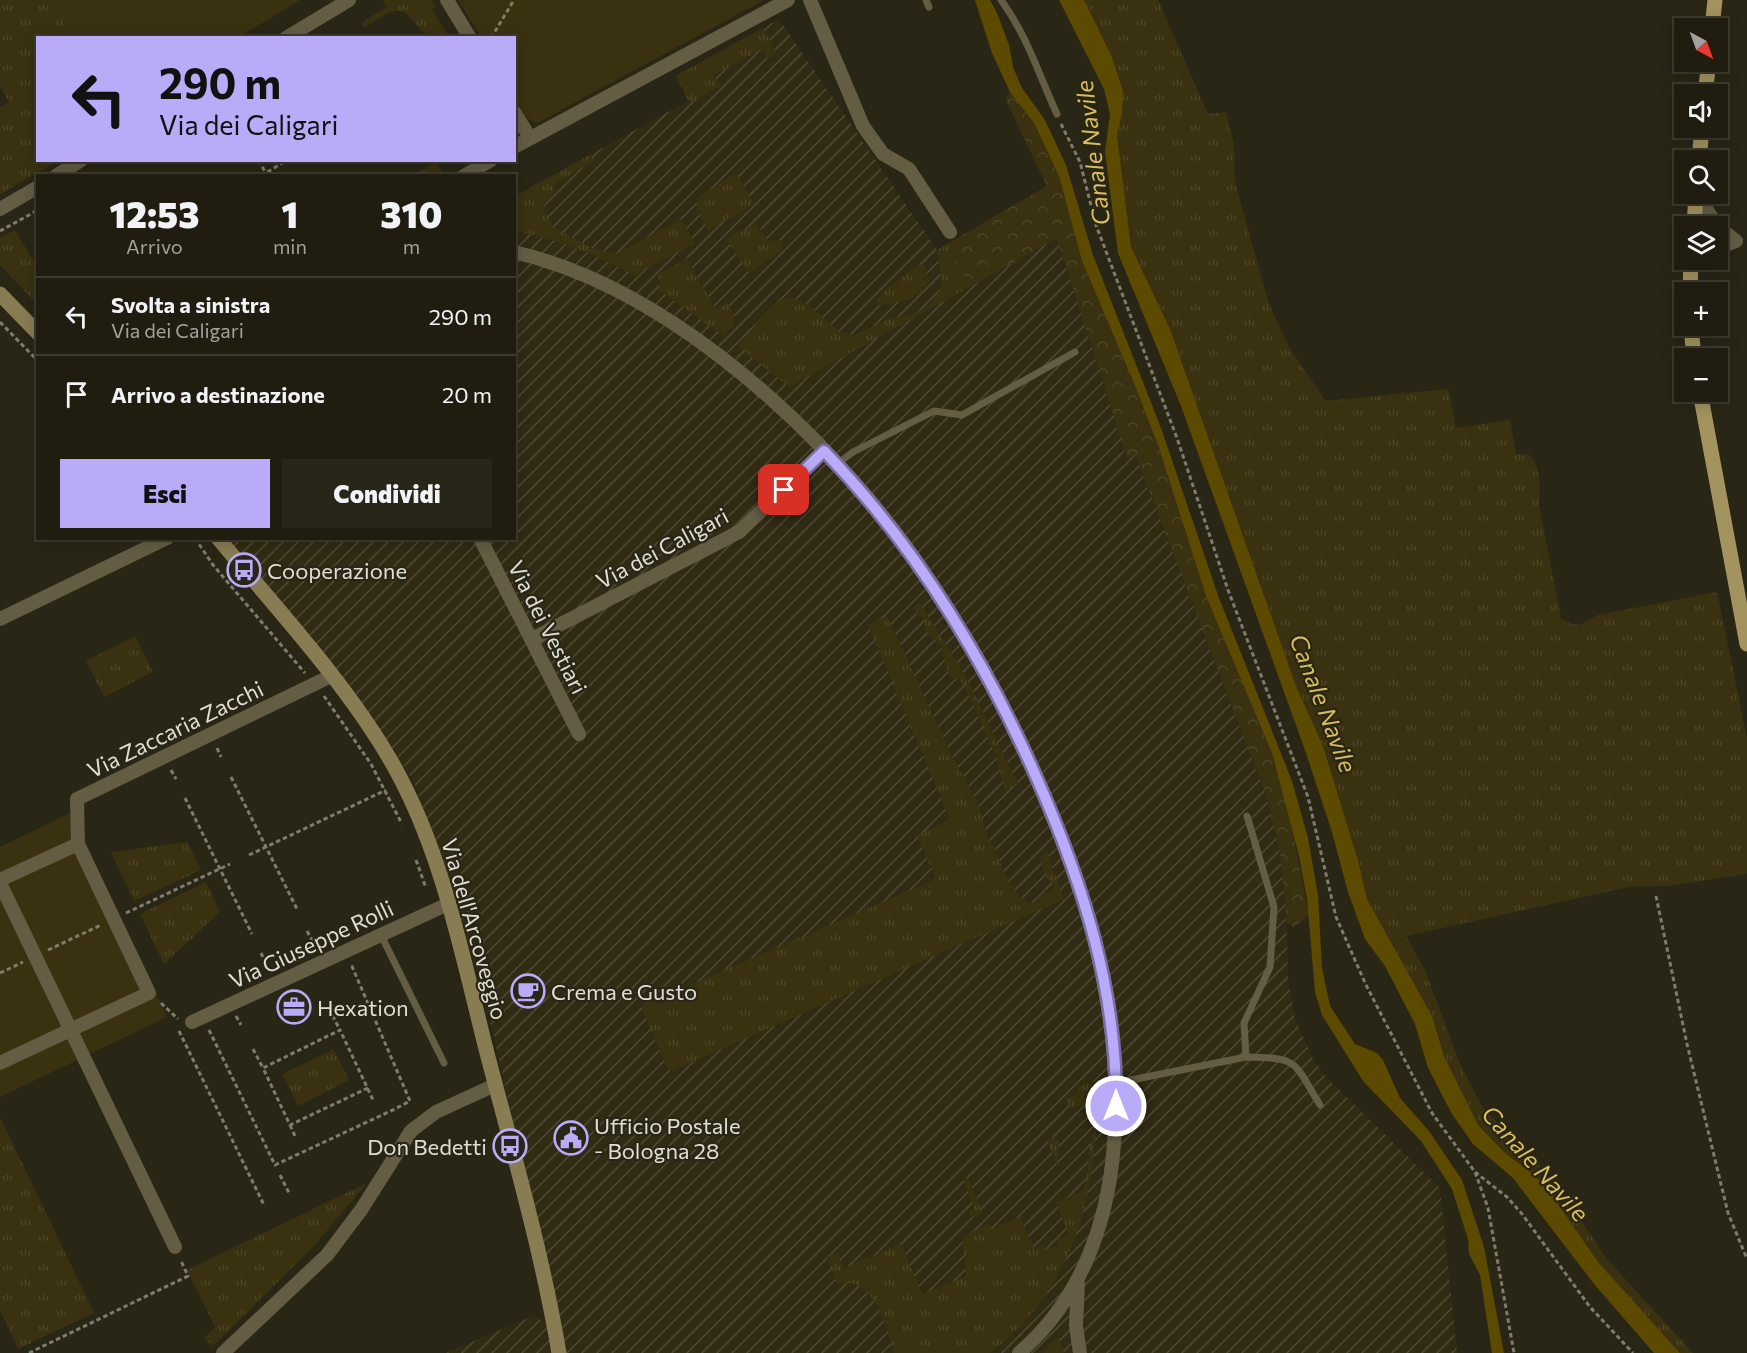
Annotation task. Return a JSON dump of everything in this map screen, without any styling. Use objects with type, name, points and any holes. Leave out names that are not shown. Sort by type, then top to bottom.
[{"type":"main road","points":[[1713,18],[1715,0]]},
{"type":"main road","points":[[1702,402],[1747,644]]},
{"type":"street","points":[[289,36],[349,0]]},
{"type":"street","points":[[447,0],[469,36]]},
{"type":"street","points":[[516,146],[788,0]]},
{"type":"street","points":[[810,0],[863,126],[883,154],[909,169],[950,232]]},
{"type":"street","points":[[516,115],[530,138]]},
{"type":"street","points":[[59,174],[78,162]]},
{"type":"street","points":[[467,174],[488,162]]},
{"type":"street","points":[[0,209],[36,188]]},
{"type":"street","points":[[1728,233],[1742,240]]},
{"type":"street","points":[[516,253],[586,274],[649,308],[745,378],[824,451],[896,534],[948,608],[995,689],[1027,755],[1063,838],[1089,916],[1111,1014],[1116,1083],[1115,1131],[1109,1188],[1096,1236],[1078,1280],[1043,1329],[1019,1353]]},
{"type":"street","points":[[0,294],[36,331]]},
{"type":"street","name":"Via dei Caligari","points":[[532,639],[739,532],[824,451]]},
{"type":"street","points":[[0,620],[163,540]]},
{"type":"street","name":"Via dell'Arcoveggio","points":[[221,540],[364,720],[402,783],[448,904],[540,1260],[559,1353]]},
{"type":"street","name":"Via dei Vestiari","points":[[481,540],[579,734]]},
{"type":"street","name":"Via Zaccaria Zacchi","points":[[78,844],[76,799],[331,676]]},
{"type":"street","points":[[0,1063],[69,1030],[149,993],[78,844],[0,882],[69,1030],[175,1247]]},
{"type":"street","name":"Via Giuseppe Rolli","points":[[192,1022],[448,904]]},
{"type":"street","points":[[224,1353],[327,1255],[361,1210],[411,1131],[436,1112],[495,1085]]},
{"type":"street","points":[[1078,1280],[1076,1326],[1080,1353]]},
{"type":"lane","points":[[1001,0],[1021,28],[1057,114]]},
{"type":"lane","points":[[837,464],[853,452],[934,411],[962,415],[1076,352]]},
{"type":"lane","points":[[1246,1057],[1244,1023],[1270,967],[1274,907],[1247,816]]},
{"type":"lane","points":[[381,935],[444,1063]]},
{"type":"lane","points":[[1116,1083],[1246,1057],[1283,1057],[1292,1062],[1320,1106]]},
{"type":"path","points":[[492,36],[514,0]]},
{"type":"path","points":[[1057,114],[1080,162],[1096,225],[1177,438],[1228,590],[1308,797],[1336,917],[1366,985],[1432,1113],[1475,1172],[1507,1197],[1522,1214],[1590,1307],[1633,1353]]},
{"type":"path","points":[[267,174],[284,162]]},
{"type":"path","points":[[0,231],[36,211]]},
{"type":"path","points":[[0,322],[36,359]]},
{"type":"path","points":[[196,540],[213,565],[346,725],[386,790],[403,825]]},
{"type":"path","points":[[231,777],[298,911]]},
{"type":"path","points":[[249,855],[386,790]]},
{"type":"path","points":[[185,798],[252,934]]},
{"type":"path","name":"Via dell'Arcoveggio","points":[[415,857],[433,912]]},
{"type":"path","points":[[1656,896],[1687,1044],[1728,1213],[1747,1259]]},
{"type":"path","points":[[308,931],[323,962]]},
{"type":"path","points":[[261,953],[276,983]]},
{"type":"path","points":[[213,1038],[275,1165],[395,1109],[410,1101],[354,970]]},
{"type":"path","points":[[149,993],[185,1025],[178,1029],[264,1204]]},
{"type":"path","points":[[329,1009],[374,1102]]},
{"type":"path","points":[[263,1068],[340,1030]]},
{"type":"path","points":[[253,1049],[295,1136]]},
{"type":"path","points":[[290,1125],[368,1088]]},
{"type":"path","points":[[1475,1172],[1488,1208],[1514,1353]]},
{"type":"path","points":[[280,1175],[289,1192]]},
{"type":"path","points":[[29,1353],[188,1276],[175,1247]]},
{"type":"shaded area","points":[[975,0],[990,0],[1009,45],[1013,67],[1022,88],[1045,120],[1066,165],[1093,255],[1161,428],[1219,598],[1292,781],[1308,838],[1318,895],[1322,968],[1330,1006],[1355,1044],[1377,1053],[1383,1060],[1400,1098],[1429,1131],[1462,1180],[1484,1247],[1504,1353],[1492,1353],[1480,1275],[1469,1254],[1468,1239],[1452,1189],[1421,1141],[1363,1081],[1322,1015],[1315,992],[1307,899],[1299,856],[1273,756],[1206,596],[1159,448],[1082,261],[1059,176],[1034,123],[1010,92],[992,53]]},
{"type":"shaded area","points":[[1059,0],[1084,0],[1112,57],[1123,91],[1122,114],[1117,135],[1131,247],[1170,329],[1296,686],[1323,746],[1358,860],[1367,899],[1432,1016],[1444,1056],[1478,1125],[1505,1153],[1534,1175],[1549,1191],[1598,1262],[1680,1353],[1654,1353],[1594,1284],[1513,1178],[1473,1144],[1452,1114],[1428,1068],[1415,1024],[1385,966],[1365,939],[1348,892],[1332,832],[1306,753],[1181,406],[1118,253],[1105,152],[1110,114],[1104,89]]},
{"type":"shaded area","points":[[779,19],[937,250],[960,292],[1057,238],[1127,458],[1135,454],[1266,795],[1280,853],[1286,900],[1288,978],[1295,1019],[1312,1057],[1326,1077],[1440,1188],[1457,1353],[446,1353],[533,1316],[561,1330],[481,981],[414,782],[382,733],[224,540],[516,540],[516,195],[688,101],[676,76]]},
{"type":"green space","points":[[0,0],[300,0],[241,36],[36,36],[36,162],[56,162],[0,194],[0,107],[9,102],[0,86]]},
{"type":"green space","points":[[74,0],[300,0],[241,36],[70,36],[55,9]]},
{"type":"green space","points":[[383,0],[432,0],[436,6],[432,9],[448,36],[422,32],[408,15],[396,11],[390,12],[364,28],[361,23],[387,7]]},
{"type":"green space","points":[[458,0],[764,0],[537,123],[521,110],[517,99],[516,36],[480,36]]},
{"type":"green space","points":[[1084,0],[1158,0],[1208,114],[1226,112],[1234,144],[1235,182],[1269,304],[1291,351],[1326,401],[1448,389],[1456,428],[1510,420],[1516,454],[1530,455],[1538,472],[1539,505],[1561,618],[1571,624],[1580,625],[1598,615],[1717,592],[1747,739],[1747,874],[1667,886],[1633,886],[1406,936],[1425,970],[1460,1064],[1483,1108],[1555,1181],[1607,1259],[1693,1353],[1680,1353],[1598,1262],[1549,1191],[1534,1175],[1505,1153],[1478,1125],[1444,1056],[1432,1016],[1367,899],[1358,860],[1323,746],[1296,686],[1170,329],[1131,247],[1117,135],[1122,114],[1112,57]]},
{"type":"green space","points":[[763,28],[777,54],[768,59],[762,49],[714,75],[720,86],[690,103],[676,76]]},
{"type":"green space","points":[[1010,92],[1034,123],[1059,176],[1082,261],[1159,448],[1206,596],[1273,756],[1288,807],[1309,916],[1294,927],[1287,923],[1280,853],[1266,795],[1135,454],[1127,458],[1057,238],[975,284],[967,280],[956,264],[959,246],[971,230],[1047,186],[1007,103],[1006,96]]},
{"type":"green space","points":[[590,155],[594,161],[553,185],[555,192],[543,207],[552,227],[593,248],[616,254],[681,219],[695,243],[642,271],[638,277],[578,249],[516,231],[516,195]]},
{"type":"green space","points":[[436,162],[443,173],[441,174],[415,174]]},
{"type":"green space","points":[[736,173],[754,204],[708,230],[697,209],[697,198]]},
{"type":"green space","points":[[757,224],[769,242],[780,240],[783,249],[749,274],[727,240],[728,237]]},
{"type":"green space","points":[[15,230],[36,264],[36,303],[0,265],[0,238]]},
{"type":"green space","points":[[971,230],[959,246],[967,280],[975,284],[789,387],[738,346],[766,312],[785,298],[806,304],[840,332],[855,335],[889,319],[917,312],[932,303],[942,286],[937,250]]},
{"type":"green space","points":[[687,258],[715,309],[727,303],[735,316],[733,325],[724,336],[658,290],[660,281],[657,275]]},
{"type":"green space","points":[[921,264],[925,266],[929,281],[920,293],[895,303],[880,305],[876,301],[888,287]]},
{"type":"green space","points":[[920,603],[968,681],[1018,785],[1005,790],[996,757],[966,689],[961,681],[949,675],[940,644],[926,632],[924,619],[917,614],[914,606]]},
{"type":"green space","points":[[887,616],[950,752],[977,801],[989,841],[995,848],[1004,873],[1019,896],[1034,904],[1044,893],[1054,890],[1054,885],[1041,864],[1041,856],[1047,852],[1064,899],[669,1072],[641,1006],[936,879],[917,835],[950,820],[868,625]]},
{"type":"green space","points":[[135,636],[153,672],[104,697],[86,661]]},
{"type":"green space","points":[[70,813],[167,1017],[0,1097],[0,847]]},
{"type":"green space","points":[[187,842],[201,870],[134,901],[111,852]]},
{"type":"green space","points":[[206,882],[220,912],[164,964],[140,914]]},
{"type":"green space","points":[[334,1049],[349,1080],[298,1106],[282,1074]]},
{"type":"green space","points":[[1096,1081],[1097,1102],[1070,1109],[1066,1099],[1077,1094],[1079,1086]]},
{"type":"green space","points":[[0,1117],[94,1313],[18,1349],[0,1310]]},
{"type":"green space","points":[[1093,1129],[1096,1129],[1093,1162],[1087,1194],[1068,1253],[1037,1307],[1016,1331],[990,1353],[895,1353],[882,1317],[869,1295],[861,1287],[850,1283],[837,1284],[827,1257],[837,1253],[844,1268],[901,1244],[922,1294],[966,1276],[962,1237],[988,1224],[991,1229],[1020,1217],[1034,1249],[1044,1245],[1046,1250],[1059,1245],[1058,1239],[1069,1234],[1056,1202],[1082,1192],[1085,1187]]},
{"type":"green space","points":[[1054,1137],[1059,1142],[1057,1165],[1047,1140]]},
{"type":"green space","points":[[968,1178],[983,1213],[972,1218],[969,1210],[974,1208],[963,1180]]},
{"type":"green space","points":[[367,1183],[314,1246],[213,1346],[204,1338],[215,1327],[187,1270]]},
{"type":"green space","points":[[1058,1336],[1064,1353],[1043,1353]]},
{"type":"place","name":"Cooperazione","points":[[244,570]]},
{"type":"place","name":"Crema e Gusto","points":[[528,991]]},
{"type":"place","name":"Hexation","points":[[294,1007]]},
{"type":"place","name":"Ufficio Postale - Bologna 28","points":[[571,1138]]},
{"type":"place","name":"Don Bedetti","points":[[510,1146]]},
{"type":"route","points":[[784,490],[824,451],[858,487],[912,555],[948,608],[995,689],[1063,838],[1089,916],[1111,1014],[1116,1106]]},
{"type":"water label","name":"Canale Navile","points":[[1092,153]]},
{"type":"water label","name":"Canale Navile","points":[[1324,703]]},
{"type":"water label","name":"Canale Navile","points":[[1536,1163]]}]
